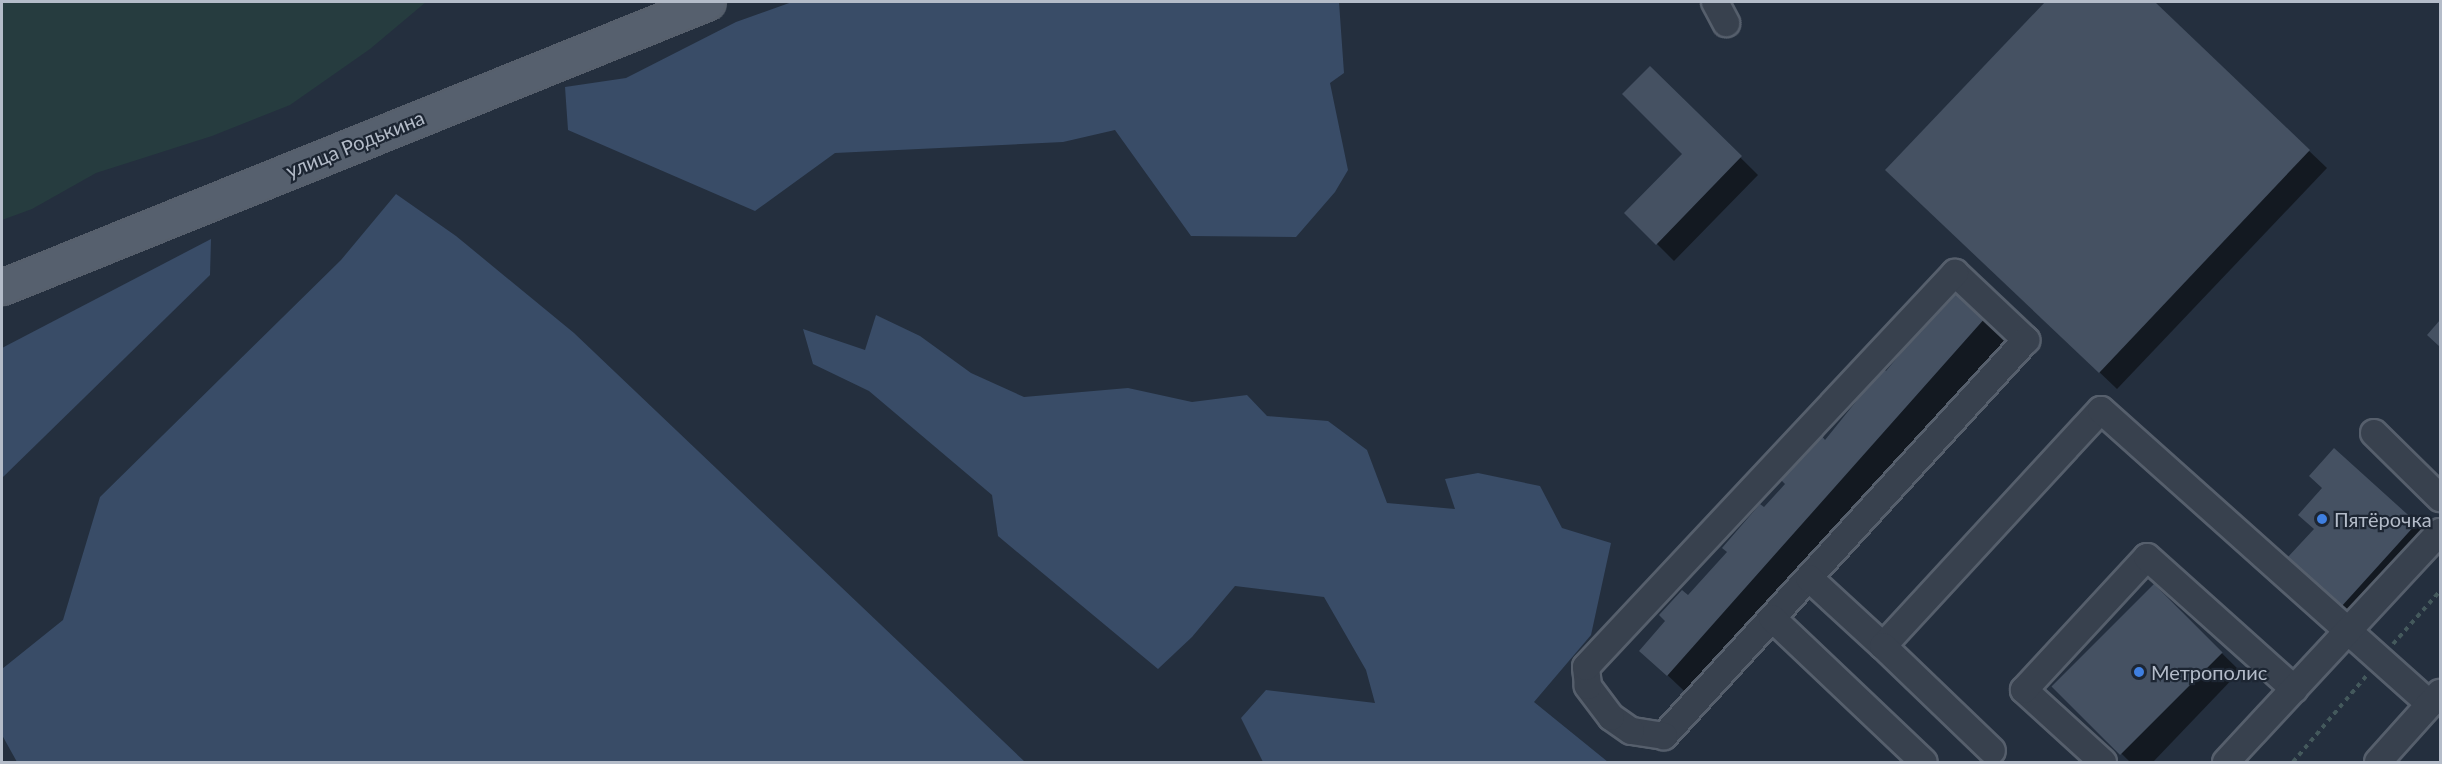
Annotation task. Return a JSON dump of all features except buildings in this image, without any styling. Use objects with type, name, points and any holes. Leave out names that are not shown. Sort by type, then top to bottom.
[{"type":"main road","name":"улица Родькина","points":[[2,287],[708,2]]},
{"type":"street","points":[[1955,273],[2026,340],[1809,578],[1664,736],[1631,731],[1611,717],[1588,686],[1586,667],[1955,273]]},
{"type":"street","points":[[1883,646],[2101,410],[2350,630],[2435,698],[2378,762]]},
{"type":"street","points":[[2374,433],[2440,498]]},
{"type":"street","points":[[2226,762],[2440,532]]},
{"type":"street","points":[[2103,762],[2024,690],[2146,557],[2294,689]]},
{"type":"street","points":[[1809,578],[1883,646],[1993,759]]},
{"type":"street","points":[[1772,618],[1924,762]]},
{"type":"green space","points":[[2,2],[426,2],[370,49],[290,105],[212,136],[96,173],[32,209],[2,220]]},
{"type":"water","points":[[792,2],[1339,2],[1344,73],[1330,83],[1348,170],[1335,192],[1296,237],[1191,236],[1115,130],[1063,142],[835,153],[755,211],[568,130],[565,87],[626,78],[736,22]]},
{"type":"water","points":[[396,194],[456,236],[574,333],[1025,762],[17,762],[2,735],[2,669],[63,620],[100,497],[341,260]]},
{"type":"water","points":[[211,239],[210,275],[2,478],[2,348]]},
{"type":"water","points":[[876,315],[920,336],[971,373],[1024,397],[1128,388],[1192,402],[1247,395],[1267,416],[1328,421],[1367,450],[1387,503],[1455,509],[1445,479],[1478,473],[1540,486],[1562,528],[1611,543],[1591,635],[1534,702],[1608,762],[1263,762],[1241,718],[1266,690],[1375,703],[1366,670],[1324,597],[1235,586],[1192,637],[1158,669],[998,536],[992,495],[869,391],[813,364],[803,329],[865,350]]},
{"type":"place","name":"Пятёрочка","points":[[2322,519]]},
{"type":"place","name":"Метрополис","points":[[2139,672]]}]
